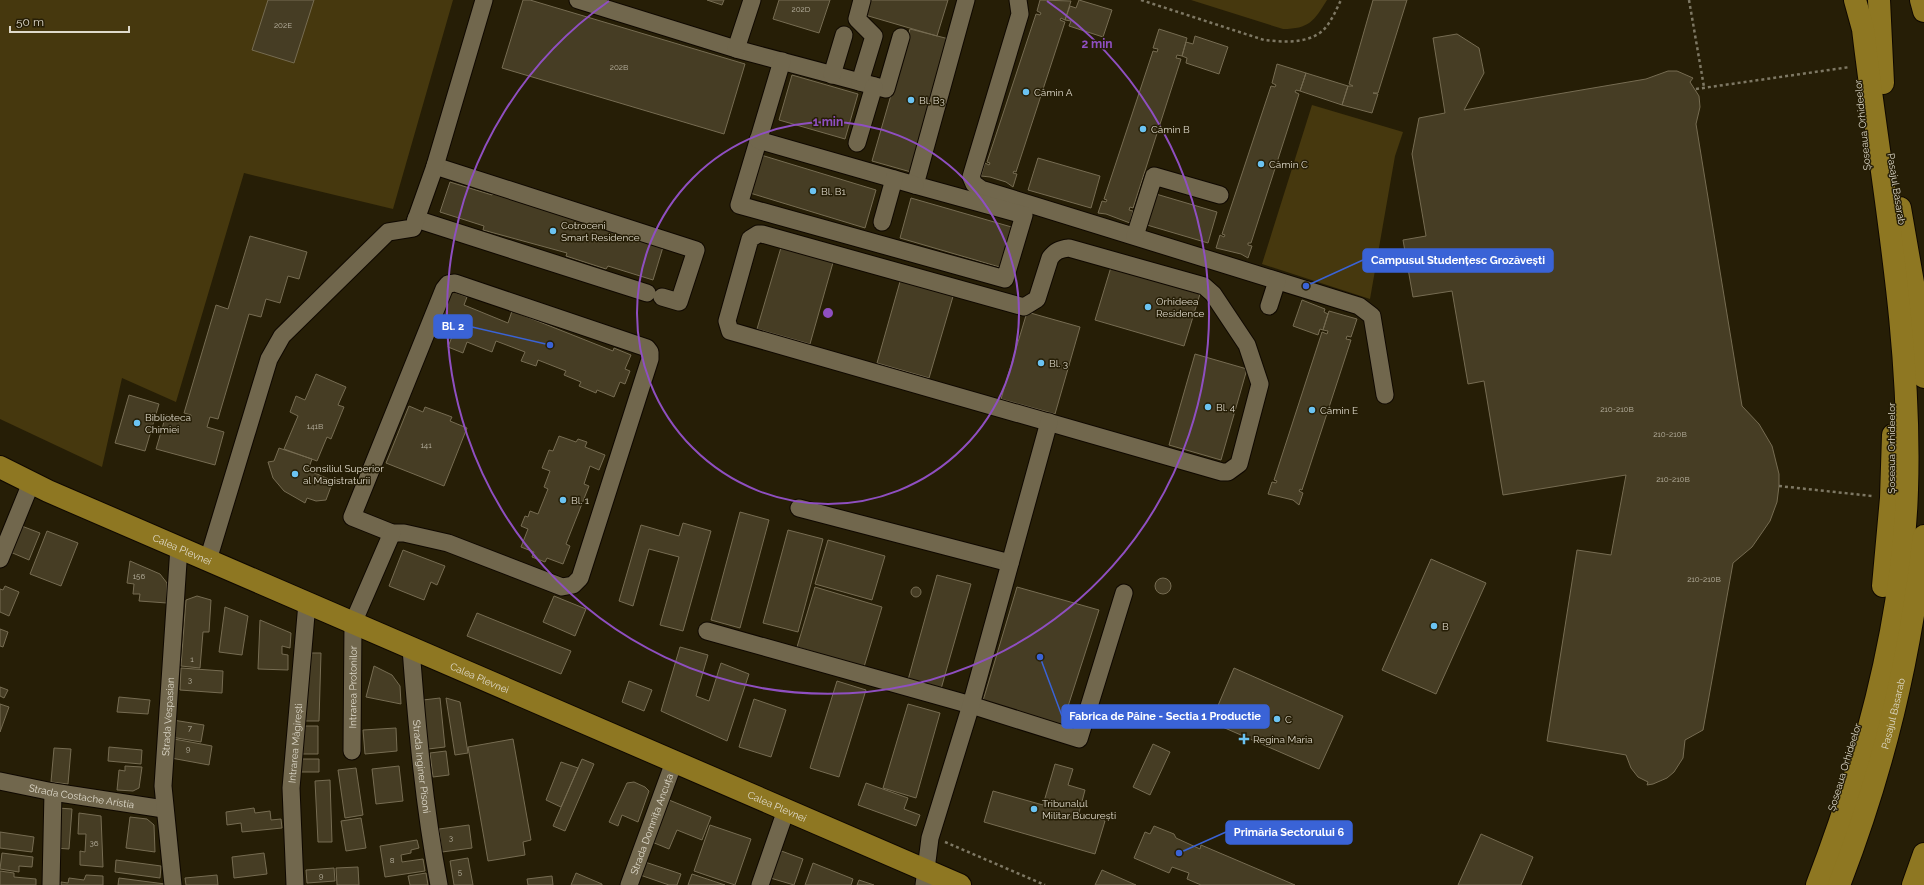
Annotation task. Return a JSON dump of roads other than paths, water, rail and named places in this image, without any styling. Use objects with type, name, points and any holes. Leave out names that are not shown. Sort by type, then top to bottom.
[{"type":"main road","name":"Șoseaua Orhideelor","points":[[1801,885],[1832,809],[1853,742],[1862,704],[1879,613],[1891,498],[1893,436],[1889,357],[1856,66],[1854,0]]},
{"type":"main road","points":[[1816,885],[1848,798],[1862,753],[1885,662],[1905,531],[1907,492],[1908,444],[1904,357],[1899,307],[1863,29],[1854,0]]},
{"type":"main road","name":"Pasajul Basarab","points":[[1879,0],[1886,114],[1916,300],[1924,378]]},
{"type":"main road","points":[[1921,0],[1924,11]]},
{"type":"main road","name":"Calea Plevnei","points":[[0,467],[31,483],[786,810],[924,878],[960,885]]},
{"type":"main road","name":"Pasajul Basarab","points":[[1839,885],[1868,803],[1899,695],[1910,638],[1924,536]]},
{"type":"main road","points":[[1913,885],[1924,854]]},
{"type":"street","points":[[208,560],[269,360],[282,336],[388,232],[413,228],[435,166],[484,0]]},
{"type":"street","points":[[578,0],[736,49],[886,89],[901,37]]},
{"type":"street","points":[[736,49],[752,0]]},
{"type":"street","points":[[858,143],[874,36],[857,19],[862,0]]},
{"type":"street","points":[[915,185],[966,0]]},
{"type":"street","points":[[1018,0],[1020,14],[971,177],[974,184],[981,189],[1359,306],[1372,316],[1384,394]]},
{"type":"street","points":[[832,75],[844,35]]},
{"type":"street","points":[[758,140],[1024,215],[1006,279],[738,205],[782,61]]},
{"type":"street","points":[[416,219],[679,302],[696,250],[435,166]]},
{"type":"street","points":[[1135,236],[1154,176],[1220,195]]},
{"type":"street","points":[[882,222],[894,179]]},
{"type":"street","points":[[758,234],[762,234],[1024,307],[1037,299],[1050,258],[1054,252],[1069,248],[1204,286],[1213,294],[1247,345],[1260,384],[1238,464],[1228,472],[1222,472],[1049,422],[730,331],[727,321],[750,239],[758,234]]},
{"type":"street","points":[[1269,306],[1278,281]]},
{"type":"street","points":[[455,283],[647,348],[650,352],[650,359],[580,578],[573,585],[562,587],[448,543],[404,533],[392,533],[352,518],[444,289],[448,284],[455,283]]},
{"type":"street","points":[[924,878],[931,836],[971,705],[1049,422]]},
{"type":"street","points":[[0,559],[20,506],[31,483]]},
{"type":"street","points":[[799,508],[1010,563]]},
{"type":"street","points":[[353,623],[392,533]]},
{"type":"street","name":"Strada Vespasian","points":[[173,885],[164,809],[165,734],[179,547]]},
{"type":"street","points":[[706,631],[971,705],[1079,739],[1124,593]]},
{"type":"street","name":"Intrarea Măgirești","points":[[295,885],[291,788],[307,603]]},
{"type":"street","name":"Intrarea Protonilor","points":[[352,751],[353,623]]},
{"type":"street","name":"Strada Inginer Pisoni","points":[[411,648],[420,752],[430,835],[439,885]]},
{"type":"street","name":"Strada Domnița Ancuța","points":[[629,885],[674,762]]},
{"type":"street","name":"Strada Costache Aristia","points":[[0,782],[53,792],[164,809]]},
{"type":"street","points":[[51,885],[53,792]]},
{"type":"street","points":[[760,885],[786,810]]},
{"type":"place","name":"Cămin A","points":[[1026,92]]},
{"type":"place","name":"Bl. B3","points":[[911,100]]},
{"type":"place","name":"Cămin B","points":[[1143,129]]},
{"type":"place","name":"Cămin C","points":[[1261,164]]},
{"type":"place","name":"Bl. B1","points":[[813,191]]},
{"type":"place","name":"Cotroceni Smart Residence","points":[[553,231]]},
{"type":"place","name":"Campusul Studențesc Grozăvești","points":[[1306,286]]},
{"type":"place","name":"Orhideea Residence","points":[[1148,307]]},
{"type":"place","name":"Bl. 2","points":[[550,345]]},
{"type":"place","name":"Bl. 3","points":[[1041,363]]},
{"type":"place","name":"Bl. 4","points":[[1208,407]]},
{"type":"place","name":"Cămin E","points":[[1312,410]]},
{"type":"place","name":"Biblioteca Chimiei","points":[[137,423]]},
{"type":"place","name":"Consiliul Superior al Magistraturii","points":[[295,474]]},
{"type":"place","name":"Bl. 1","points":[[563,500]]},
{"type":"place","name":"B","points":[[1434,626]]},
{"type":"place","name":"Fabrica de Pâine - Sectia 1 Productie","points":[[1040,657]]},
{"type":"place","name":"C","points":[[1277,719]]},
{"type":"place","name":"Regina Maria","points":[[1244,739]]},
{"type":"place","name":"Tribunalul Militar București","points":[[1034,809]]},
{"type":"place","name":"Primăria Sectorului 6","points":[[1179,853]]}]
